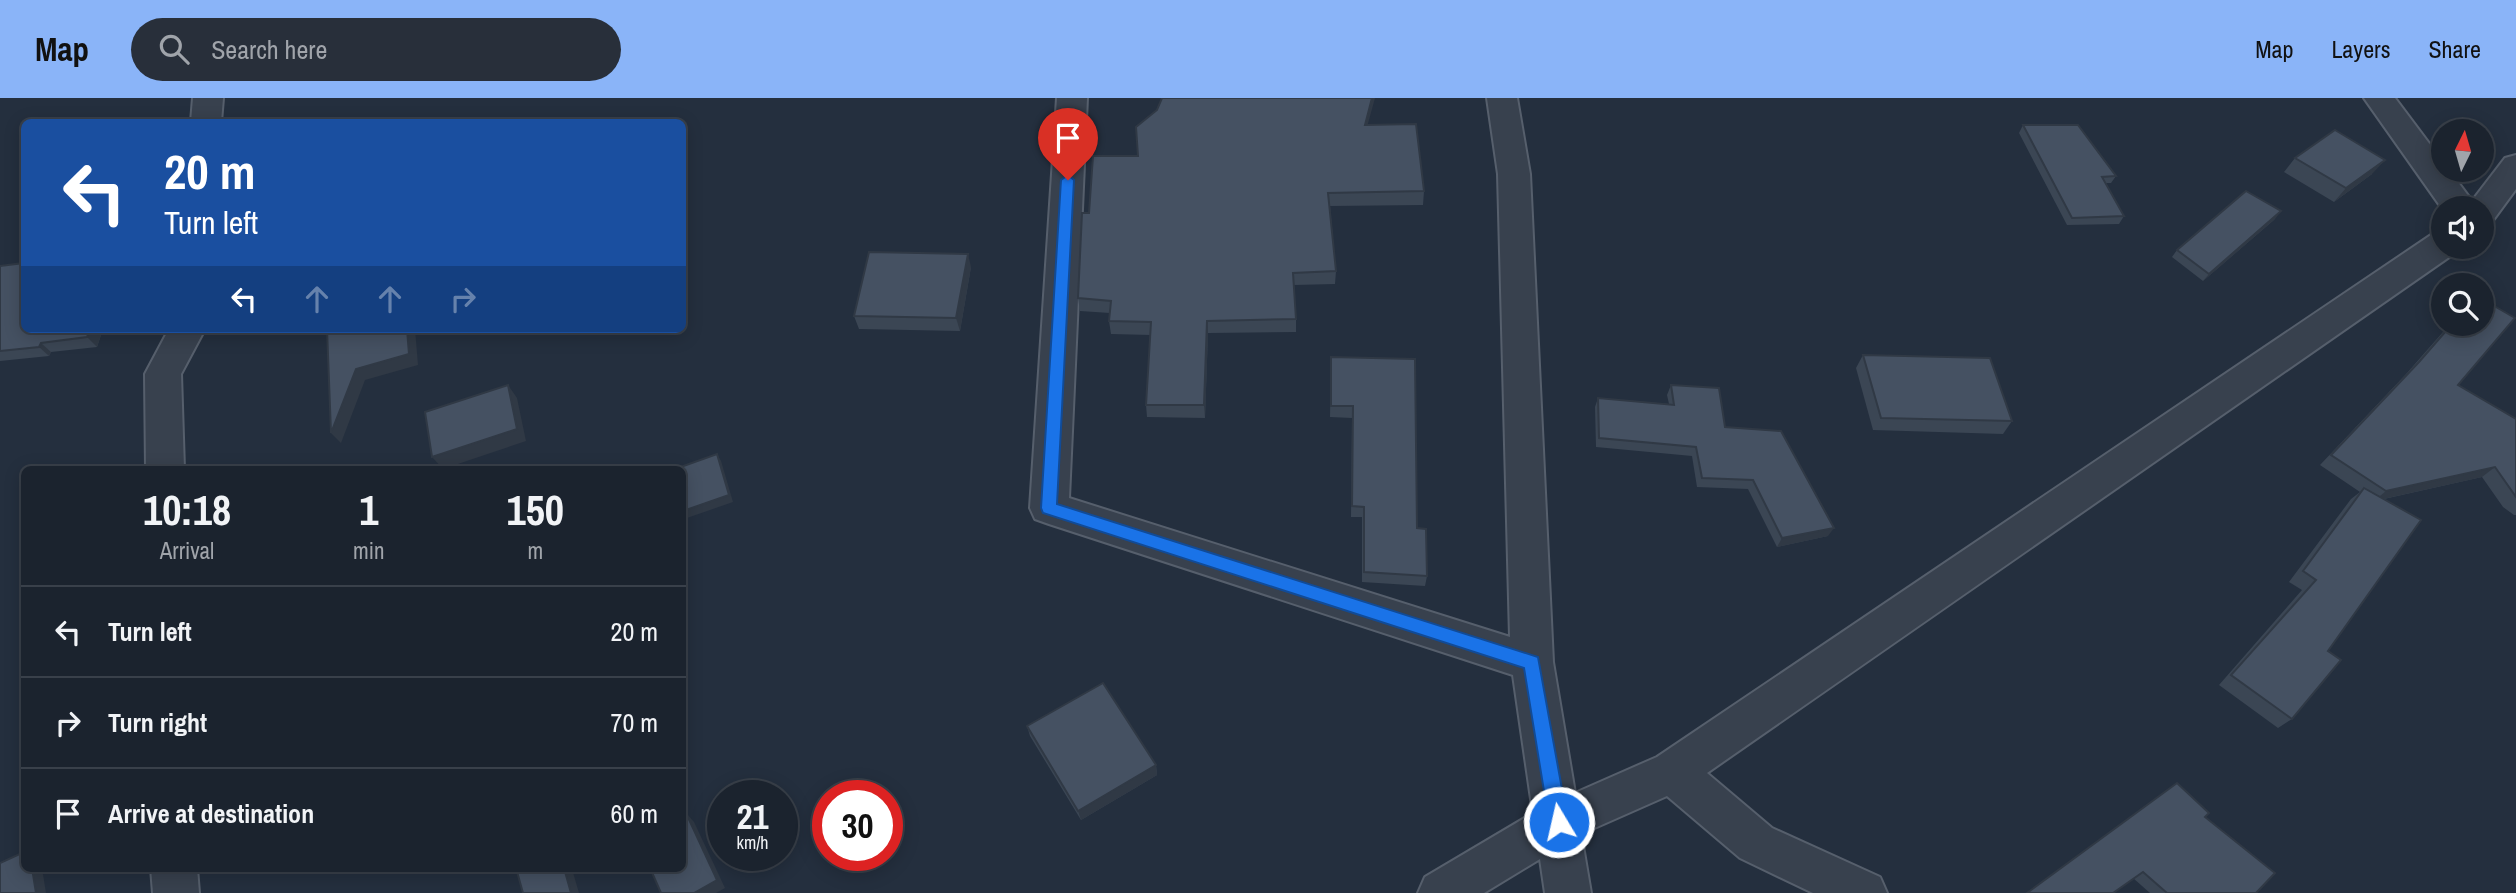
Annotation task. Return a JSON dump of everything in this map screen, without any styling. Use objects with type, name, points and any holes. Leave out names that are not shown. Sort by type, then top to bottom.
[{"type":"street","points":[[206,119],[208,98]]},
{"type":"street","points":[[1072,98],[1049,508],[1532,662]]},
{"type":"street","points":[[1502,98],[1514,174],[1532,662],[1568,893]]},
{"type":"street","points":[[2379,98],[2450,196]]},
{"type":"street","points":[[2493,196],[2516,166]]},
{"type":"street","points":[[1441,893],[1559,822],[1672,772],[2431,252]]},
{"type":"street","points":[[165,466],[163,374],[185,333]]},
{"type":"street","points":[[1672,772],[1756,843],[1864,893]]},
{"type":"street","points":[[174,872],[176,893]]},
{"type":"building","points":[[1162,98],[1372,98],[1365,125],[1416,124],[1424,191],[1328,193],[1336,271],[1293,273],[1296,319],[1207,321],[1204,405],[1146,405],[1151,322],[1109,321],[1111,301],[1078,298],[1082,213],[1089,213],[1093,156],[1138,156],[1136,127],[1157,110]]},
{"type":"building","points":[[2023,125],[2078,125],[2116,176],[2102,177],[2124,216],[2072,218]]},
{"type":"building","points":[[2335,130],[2385,160],[2346,188],[2295,158]]},
{"type":"building","points":[[2246,191],[2281,211],[2209,274],[2177,250]]},
{"type":"building","points":[[869,252],[968,254],[956,318],[854,316]]},
{"type":"building","points":[[21,263],[21,333],[88,333],[87,337],[41,343],[39,347],[0,351],[0,266]]},
{"type":"building","points":[[2494,306],[2515,318],[2458,385],[2516,419],[2516,497],[2495,467],[2386,491],[2331,455],[2442,336],[2494,336]]},
{"type":"building","points":[[327,333],[407,333],[409,354],[356,369],[331,433]]},
{"type":"building","points":[[1863,355],[1990,358],[2012,421],[1881,418]]},
{"type":"building","points":[[1331,357],[1415,359],[1417,528],[1426,529],[1427,576],[1364,572],[1364,507],[1352,506],[1353,406],[1331,406]]},
{"type":"building","points":[[508,385],[517,429],[432,457],[425,412]]},
{"type":"building","points":[[1671,385],[1719,388],[1725,427],[1781,431],[1834,528],[1782,538],[1753,480],[1702,478],[1696,447],[1599,438],[1598,398],[1674,405]]},
{"type":"building","points":[[717,454],[729,495],[686,510],[686,466],[683,466]]},
{"type":"building","points":[[2364,488],[2421,520],[2328,651],[2341,660],[2292,719],[2231,675],[2316,580],[2303,571]]},
{"type":"building","points":[[1103,683],[1156,765],[1078,811],[1027,726]]},
{"type":"building","points":[[2177,783],[2209,813],[2205,817],[2275,873],[2256,893],[2167,893],[2143,872],[2113,893],[2027,893]]},
{"type":"building","points":[[686,813],[707,858],[707,871],[713,871],[717,880],[694,893],[661,893],[652,872],[686,872]]},
{"type":"building","points":[[21,853],[21,872],[33,872],[36,893],[0,893],[0,863]]},
{"type":"building","points":[[517,872],[565,872],[571,893],[523,893]]},
{"type":"route","points":[[1068,180],[1049,508],[1532,662],[1559,822]]}]
